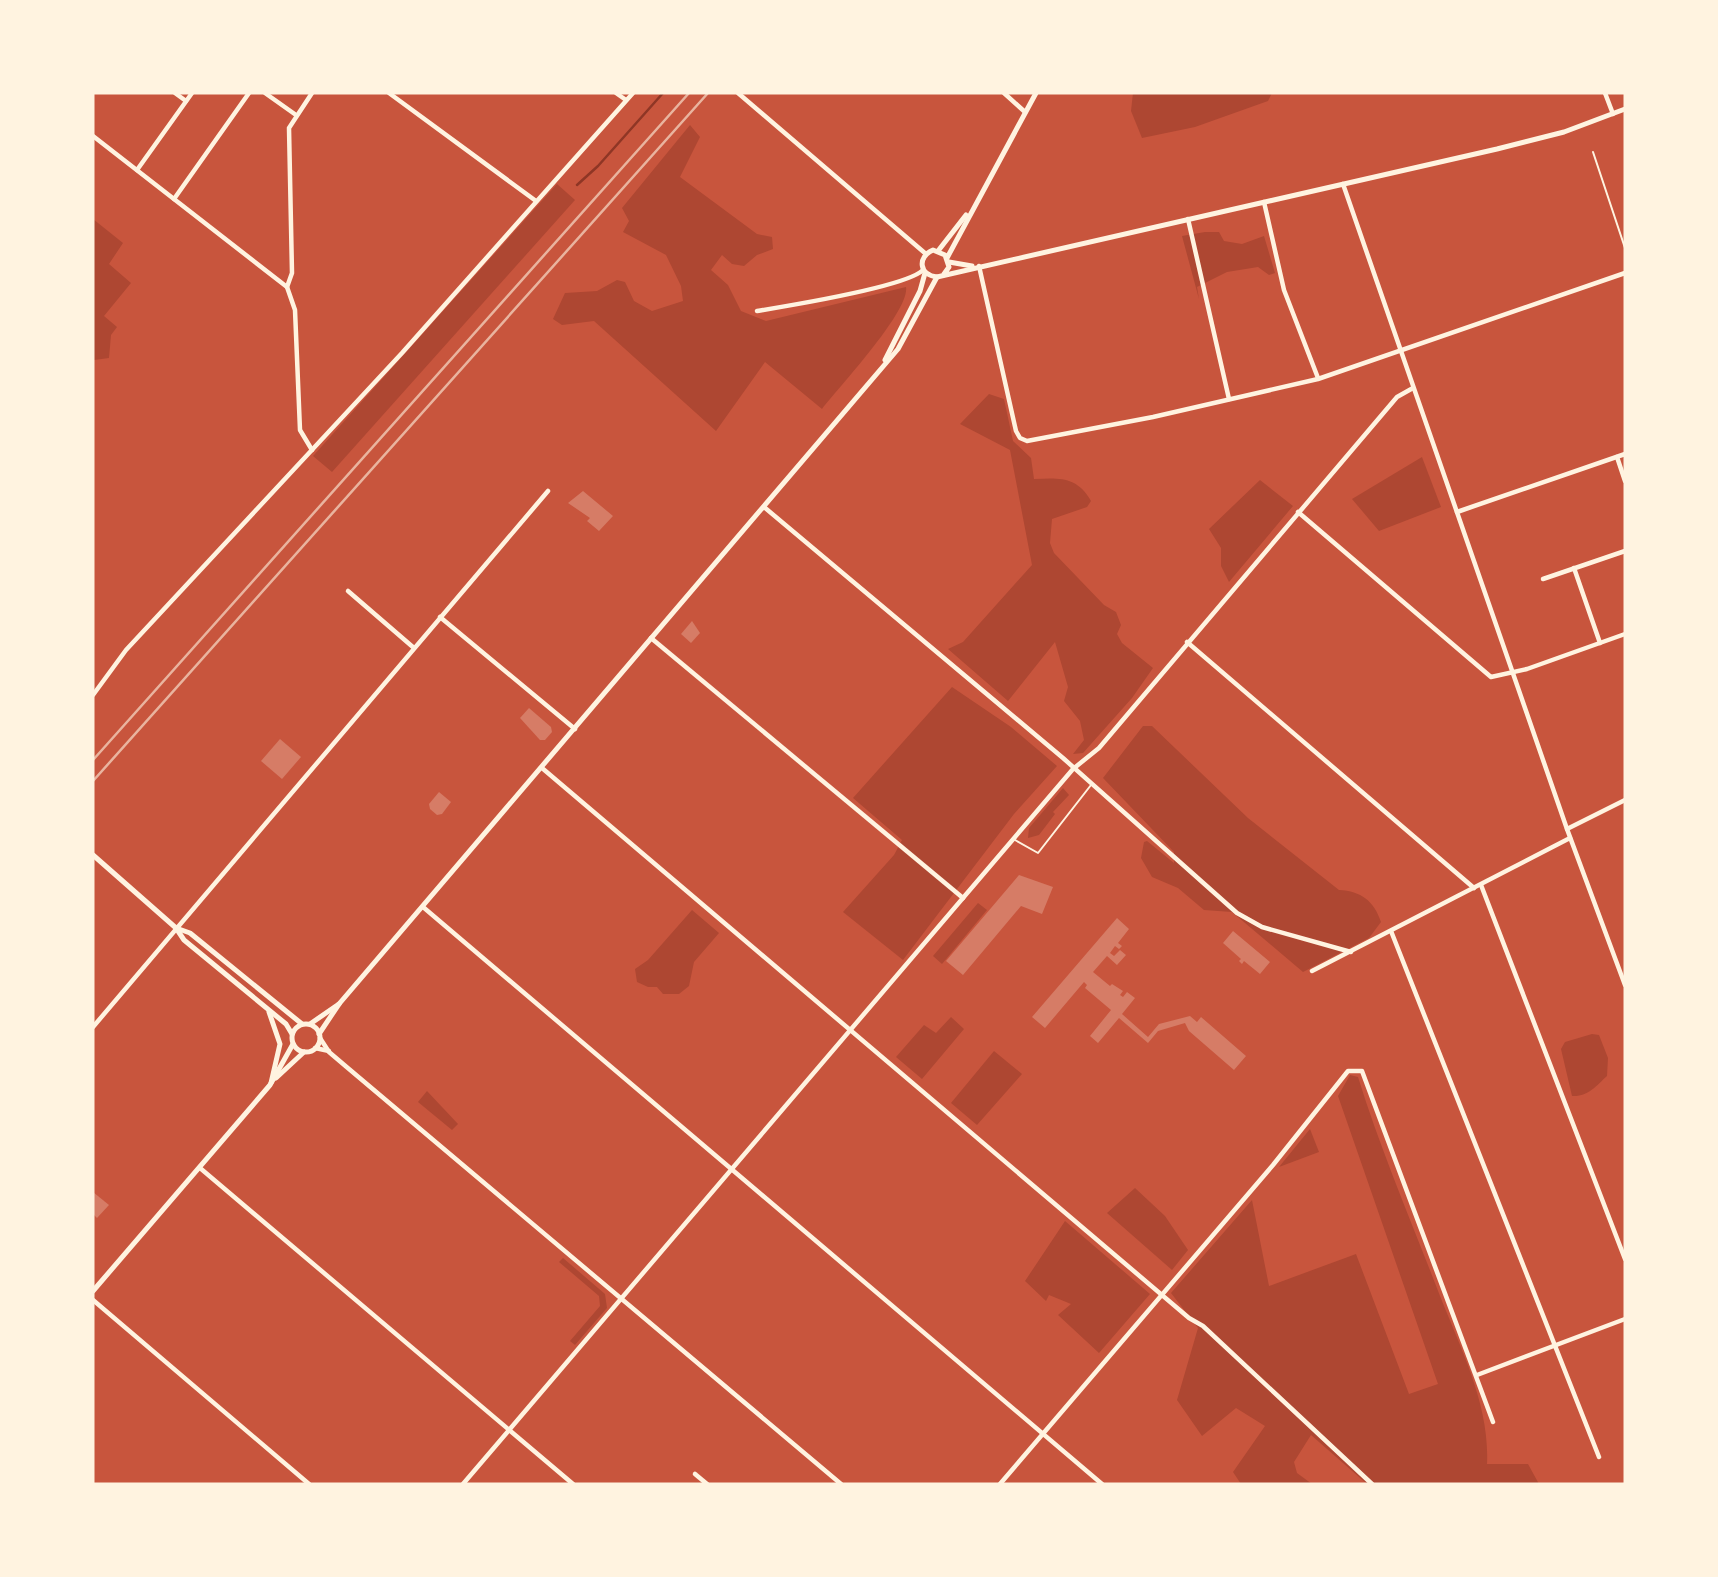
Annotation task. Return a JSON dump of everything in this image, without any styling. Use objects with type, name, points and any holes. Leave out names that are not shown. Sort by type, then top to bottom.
[{"type":"street","points":[[175,93],[186,101]]},
{"type":"street","points":[[137,170],[192,93]]},
{"type":"street","points":[[174,199],[249,93]]},
{"type":"street","points":[[265,93],[296,115]]},
{"type":"street","points":[[287,288],[292,273],[289,128],[312,93]]},
{"type":"street","points":[[389,93],[536,201]]},
{"type":"street","points":[[616,93],[626,100]]},
{"type":"street","points":[[93,695],[126,650],[312,450],[633,93]]},
{"type":"street","points":[[738,93],[926,254]]},
{"type":"street","points":[[1004,93],[1026,112]]},
{"type":"street","points":[[944,274],[975,204],[1036,93]]},
{"type":"street","points":[[1605,93],[1613,114]]},
{"type":"street","points":[[315,1048],[339,1004],[898,349],[937,277],[979,265],[1564,132],[1625,109]]},
{"type":"street","points":[[93,135],[287,288],[295,310],[300,430],[312,450]]},
{"type":"street","points":[[1343,184],[1570,838],[1625,985]]},
{"type":"street","points":[[1264,202],[1288,301],[1318,379]]},
{"type":"street","points":[[880,369],[920,291],[924,272],[922,262],[926,254],[937,251],[975,204]]},
{"type":"street","points":[[1188,219],[1229,399]]},
{"type":"street","points":[[937,251],[948,260],[979,265]]},
{"type":"street","points":[[979,265],[1016,431],[1022,440],[1153,417],[1318,379],[1625,273]]},
{"type":"street","points":[[757,311],[873,288],[924,272],[937,277]]},
{"type":"street","points":[[463,1484],[1073,769],[1099,748],[1397,397],[1413,388]]},
{"type":"street","points":[[1457,512],[1625,454]]},
{"type":"street","points":[[1617,457],[1625,481]]},
{"type":"street","points":[[93,1027],[548,491]]},
{"type":"street","points":[[764,507],[1245,918],[1270,930],[1351,952]]},
{"type":"street","points":[[1298,512],[1487,674],[1497,678],[1625,635]]},
{"type":"street","points":[[1544,579],[1625,551]]},
{"type":"street","points":[[1574,568],[1600,643]]},
{"type":"street","points":[[348,590],[414,648]]},
{"type":"street","points":[[440,617],[575,729]]},
{"type":"street","points":[[651,638],[963,898]]},
{"type":"street","points":[[1188,642],[1475,888]]},
{"type":"street","points":[[541,768],[1189,1318],[1203,1326],[1372,1484]]},
{"type":"street","points":[[1567,829],[1625,800]]},
{"type":"street","points":[[1312,971],[1570,838]]},
{"type":"street","points":[[93,855],[176,928],[184,940],[286,1024],[292,1034],[293,1044],[276,1078]]},
{"type":"street","points":[[1481,885],[1625,1259]]},
{"type":"street","points":[[423,907],[1101,1484]]},
{"type":"street","points":[[176,928],[190,933],[302,1024],[310,1024],[339,1004]]},
{"type":"street","points":[[1391,931],[1599,1457]]},
{"type":"street","points":[[268,1010],[278,1031],[280,1044],[270,1086]]},
{"type":"street","points":[[292,1034],[302,1024]]},
{"type":"street","points":[[310,1024],[329,1052],[841,1484]]},
{"type":"street","points":[[293,1044],[304,1052]]},
{"type":"street","points":[[93,1291],[276,1078],[304,1052],[315,1048],[329,1052]]},
{"type":"street","points":[[1000,1484],[1163,1294],[1348,1071],[1355,1069],[1362,1071],[1493,1422]]},
{"type":"street","points":[[200,1168],[573,1484]]},
{"type":"street","points":[[93,1300],[309,1484]]},
{"type":"street","points":[[1477,1375],[1625,1319]]},
{"type":"street","points":[[695,1474],[707,1484]]},
{"type":"lane","points":[[1593,152],[1625,248]]},
{"type":"lane","points":[[1014,839],[1038,853],[1091,785]]},
{"type":"shaded area","points":[[1133,93],[1272,93],[1268,101],[1195,127],[1142,138],[1131,111]]},
{"type":"shaded area","points":[[690,125],[700,137],[680,177],[757,234],[772,237],[773,249],[757,255],[744,266],[732,264],[722,255],[711,270],[728,285],[741,311],[766,321],[906,287],[904,298],[886,330],[822,409],[765,362],[716,431],[594,321],[562,325],[553,319],[565,293],[597,291],[617,280],[625,282],[634,301],[652,311],[683,301],[681,286],[666,255],[623,232],[629,221],[622,208]]},
{"type":"shaded area","points":[[557,184],[575,200],[332,472],[313,456]]},
{"type":"shaded area","points":[[93,219],[123,243],[109,264],[131,283],[104,316],[117,327],[111,335],[109,358],[94,360],[93,341]]},
{"type":"shaded area","points":[[1219,232],[1224,241],[1242,244],[1264,236],[1275,273],[1269,275],[1258,267],[1227,272],[1197,287],[1199,299],[1182,236]]},
{"type":"shaded area","points":[[989,394],[1004,399],[1013,441],[1031,458],[1034,479],[1067,480],[1080,487],[1091,501],[1087,507],[1052,519],[1050,543],[1054,553],[1104,605],[1116,612],[1121,625],[1117,634],[1122,643],[1153,668],[1132,698],[1083,753],[1073,754],[1084,740],[1080,721],[1064,701],[1068,687],[1055,642],[1008,701],[948,649],[963,642],[1032,565],[1010,450],[960,424]]},
{"type":"shaded area","points":[[1422,457],[1441,507],[1379,531],[1352,499]]},
{"type":"shaded area","points":[[1260,480],[1293,506],[1229,582],[1221,566],[1221,548],[1209,529]]},
{"type":"shaded area","points":[[952,687],[1011,727],[1057,766],[1014,814],[903,960],[843,912],[894,855],[902,840],[853,798]]},
{"type":"shaded area","points":[[1143,726],[1152,726],[1248,818],[1339,890],[1354,892],[1366,898],[1375,908],[1381,922],[1369,938],[1303,972],[1232,912],[1204,910],[1178,888],[1152,877],[1141,858],[1144,842],[1147,841],[1174,863],[1174,852],[1103,778]]},
{"type":"shaded area","points":[[1063,788],[1069,795],[1053,812],[1055,814],[1039,835],[1028,838],[1029,828]]},
{"type":"shaded area","points":[[978,903],[987,910],[942,964],[933,956]]},
{"type":"shaded area","points":[[692,910],[719,933],[694,962],[689,986],[679,994],[663,994],[657,987],[648,987],[637,982],[635,969],[648,960]]},
{"type":"shaded area","points":[[951,1017],[964,1029],[922,1079],[896,1057],[924,1025],[936,1033]]},
{"type":"shaded area","points":[[1592,1034],[1599,1035],[1608,1058],[1607,1076],[1587,1093],[1572,1096],[1561,1049],[1565,1042]]},
{"type":"shaded area","points":[[994,1051],[1022,1074],[977,1125],[951,1103]]},
{"type":"shaded area","points":[[1350,1075],[1358,1077],[1387,1160],[1465,1357],[1484,1421],[1487,1464],[1528,1464],[1539,1484],[1367,1484],[1311,1435],[1294,1462],[1297,1473],[1312,1484],[1241,1484],[1233,1472],[1265,1426],[1236,1408],[1202,1436],[1177,1400],[1198,1328],[1171,1293],[1252,1200],[1269,1286],[1356,1254],[1409,1394],[1438,1384],[1338,1096]]},
{"type":"shaded area","points":[[427,1091],[458,1124],[452,1130],[418,1102]]},
{"type":"shaded area","points":[[1310,1129],[1319,1152],[1279,1167]]},
{"type":"shaded area","points":[[1135,1188],[1165,1216],[1188,1250],[1172,1270],[1107,1213]]},
{"type":"shaded area","points":[[1065,1221],[1150,1294],[1099,1353],[1058,1315],[1071,1304],[1049,1295],[1046,1301],[1025,1281]]},
{"type":"shaded area","points":[[563,1258],[605,1294],[607,1308],[575,1345],[570,1341],[600,1306],[599,1296],[559,1262]]},
{"type":"building","points":[[583,491],[613,516],[599,531],[587,521],[590,518],[568,503]]},
{"type":"building","points":[[692,621],[700,633],[691,643],[681,634]]},
{"type":"building","points":[[529,708],[551,727],[552,732],[545,740],[540,740],[520,718]]},
{"type":"building","points":[[280,739],[301,757],[282,779],[261,761]]},
{"type":"building","points":[[439,792],[451,802],[442,814],[437,815],[430,809],[429,804]]},
{"type":"building","points":[[1019,875],[1053,887],[1042,914],[1021,906],[963,975],[946,961]]},
{"type":"building","points":[[1117,918],[1129,929],[1118,943],[1122,946],[1119,949],[1115,946],[1110,953],[1114,956],[1120,950],[1126,955],[1117,965],[1107,956],[1093,972],[1110,986],[1112,984],[1123,991],[1120,995],[1123,997],[1127,992],[1135,998],[1122,1014],[1148,1037],[1159,1024],[1190,1016],[1197,1022],[1201,1017],[1246,1056],[1234,1070],[1189,1031],[1185,1023],[1158,1031],[1148,1043],[1119,1018],[1098,1043],[1090,1036],[1111,1010],[1085,988],[1087,985],[1084,982],[1045,1028],[1032,1017]]},
{"type":"building","points":[[1233,931],[1270,962],[1260,974],[1244,961],[1242,964],[1239,961],[1241,959],[1223,943]]},
{"type":"building","points":[[93,1192],[109,1205],[97,1218],[93,1214]]},
{"type":"waterway","points":[[577,185],[598,166],[663,93]]},
{"type":"railway","points":[[93,760],[689,93]]},
{"type":"railway","points":[[93,781],[708,93]]}]
